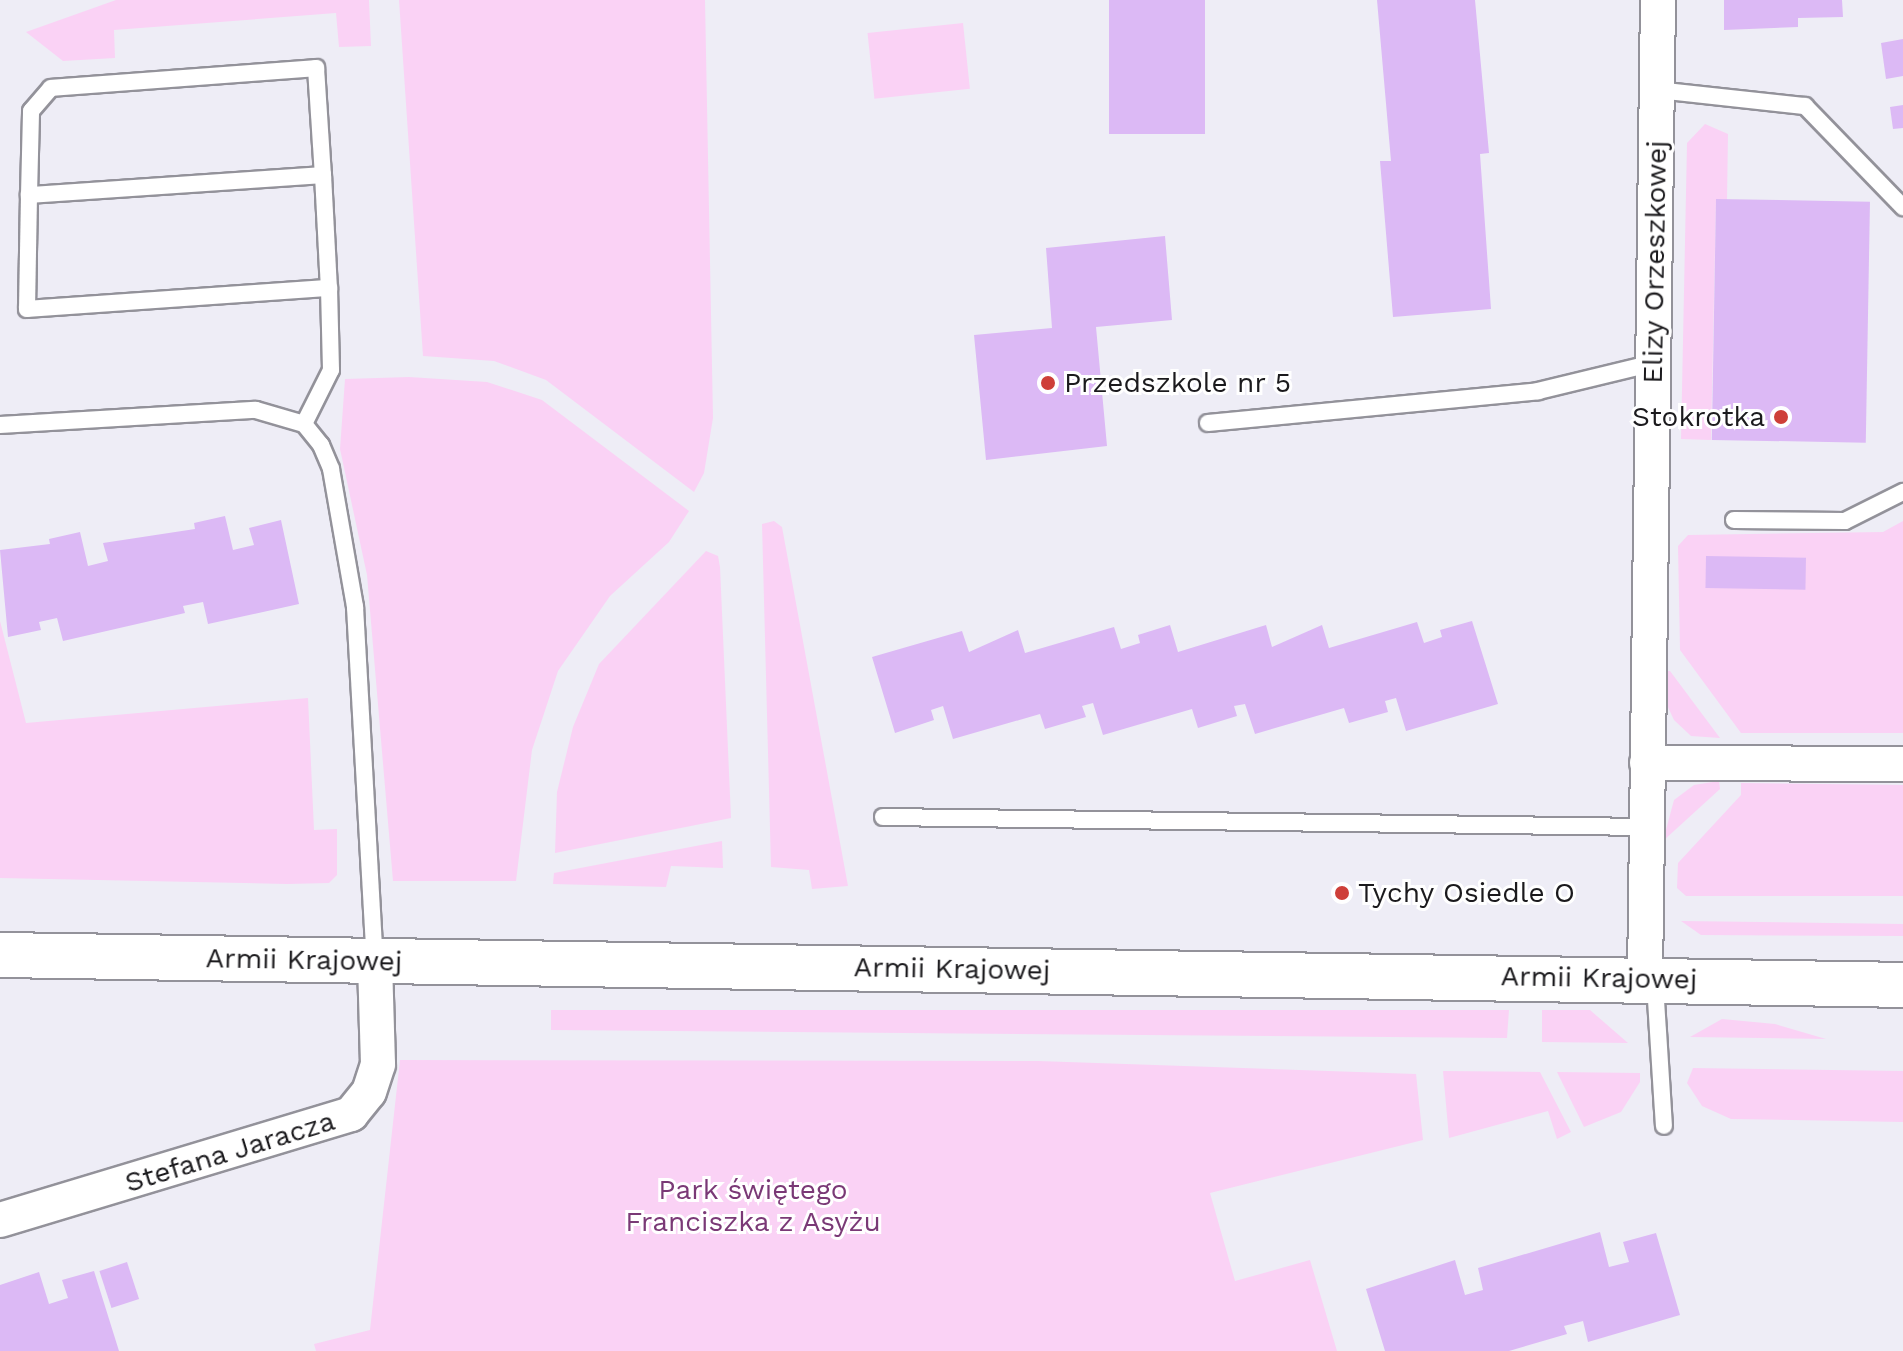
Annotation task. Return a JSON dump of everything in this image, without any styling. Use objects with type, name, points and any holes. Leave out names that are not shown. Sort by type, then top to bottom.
[{"type":"street","name":"Elizy Orzeszkowej","points":[[1650,978],[1646,827],[1658,0]]},
{"type":"street","points":[[1647,763],[1903,764]]},
{"type":"street","name":"Armii Krajowej","points":[[0,955],[1650,978],[1903,985]]},
{"type":"street","name":"Stefana Jaracza","points":[[0,1220],[351,1114],[369,1092],[378,1064],[375,961]]},
{"type":"lane","points":[[304,424],[331,370],[329,288],[316,68],[51,88],[31,111],[27,309],[329,288]]},
{"type":"lane","points":[[1657,90],[1805,106],[1903,207]]},
{"type":"lane","points":[[29,195],[323,175]]},
{"type":"lane","points":[[1208,423],[1538,391],[1654,363]]},
{"type":"lane","points":[[0,425],[256,410],[304,424],[331,469],[355,607],[375,961]]},
{"type":"lane","points":[[1734,520],[1845,521],[1903,492]]},
{"type":"lane","points":[[883,817],[1646,827]]},
{"type":"lane","points":[[1650,978],[1664,1126]]},
{"type":"green space","points":[[116,0],[369,0],[371,46],[339,47],[336,13],[114,30],[115,58],[63,61],[26,32]]},
{"type":"green space","points":[[399,0],[705,0],[713,418],[704,473],[694,492],[546,380],[494,361],[423,356]]},
{"type":"green space","points":[[963,23],[970,89],[874,99],[868,33]]},
{"type":"green space","points":[[1705,124],[1728,134],[1727,200],[1716,200],[1711,440],[1681,439],[1687,143]]},
{"type":"green space","points":[[409,377],[487,382],[542,400],[689,511],[669,542],[610,596],[558,671],[532,750],[516,881],[393,881],[367,575],[340,449],[345,379]]},
{"type":"green space","points":[[774,521],[782,527],[848,886],[812,889],[809,870],[771,867],[762,524]]},
{"type":"green space","points":[[1903,521],[1903,733],[1741,733],[1680,650],[1678,546],[1688,535],[1883,532]]},
{"type":"green space","points":[[706,551],[718,556],[720,567],[731,818],[555,853],[557,792],[573,727],[599,664]]},
{"type":"green space","points":[[0,621],[26,723],[308,698],[314,830],[337,829],[337,875],[329,883],[287,884],[0,878]]},
{"type":"green space","points":[[1666,671],[1670,671],[1720,738],[1691,736],[1674,720],[1666,703]]},
{"type":"green space","points":[[1719,781],[1720,789],[1663,841],[1674,800],[1694,785]]},
{"type":"green space","points":[[1741,783],[1903,785],[1903,896],[1686,896],[1677,888],[1678,863],[1741,795]]},
{"type":"green space","points":[[722,841],[723,868],[671,866],[666,887],[553,884],[554,873]]},
{"type":"green space","points":[[1681,921],[1903,924],[1903,936],[1701,935]]},
{"type":"green space","points":[[551,1010],[1509,1010],[1507,1038],[551,1030]]},
{"type":"green space","points":[[1542,1010],[1590,1010],[1628,1043],[1542,1042]]},
{"type":"green space","points":[[1722,1019],[1775,1024],[1826,1039],[1690,1037]]},
{"type":"green space","name":"Park świętego Franciszka z Asyżu","points":[[400,1060],[1038,1061],[1416,1074],[1423,1140],[1210,1193],[1235,1281],[1310,1260],[1337,1351],[316,1351],[314,1344],[370,1330]]},
{"type":"green space","points":[[1693,1068],[1903,1071],[1903,1122],[1731,1119],[1702,1106],[1687,1083]]},
{"type":"green space","points":[[1443,1071],[1540,1072],[1571,1132],[1557,1139],[1548,1111],[1449,1138]]},
{"type":"green space","points":[[1557,1072],[1640,1073],[1640,1082],[1621,1112],[1584,1127]]},
{"type":"building","points":[[1109,0],[1205,0],[1205,134],[1109,134]]},
{"type":"building","points":[[1377,0],[1475,0],[1489,153],[1480,154],[1491,309],[1393,317],[1380,161],[1391,161]]},
{"type":"building","points":[[1724,0],[1842,0],[1843,17],[1798,18],[1798,27],[1724,30]]},
{"type":"building","points":[[1903,39],[1903,76],[1886,79],[1881,43]]},
{"type":"building","points":[[1903,105],[1903,128],[1893,129],[1890,107]]},
{"type":"building","points":[[1716,199],[1870,202],[1866,443],[1712,440]]},
{"type":"building","points":[[1165,236],[1172,320],[1096,327],[1107,446],[986,460],[974,335],[1052,328],[1046,248]]},
{"type":"building","points":[[225,516],[233,550],[254,545],[249,528],[281,520],[299,604],[208,624],[203,602],[183,606],[185,613],[63,641],[57,618],[39,622],[41,630],[8,637],[0,550],[50,544],[49,539],[80,532],[88,566],[108,561],[103,543],[195,529],[194,523]]},
{"type":"building","points":[[1706,556],[1806,558],[1805,590],[1705,588]]},
{"type":"building","points":[[1472,621],[1498,704],[1406,731],[1396,698],[1385,701],[1388,712],[1349,723],[1344,708],[1255,734],[1245,704],[1234,706],[1237,716],[1198,728],[1192,709],[1103,735],[1093,703],[1082,706],[1086,717],[1045,729],[1040,714],[953,739],[943,706],[931,710],[934,720],[895,733],[872,657],[962,631],[969,652],[1018,630],[1025,653],[1114,627],[1121,649],[1140,643],[1138,635],[1170,625],[1178,652],[1266,625],[1272,647],[1322,625],[1329,648],[1417,622],[1424,643],[1442,637],[1440,630]]},
{"type":"building","points":[[1600,1232],[1609,1267],[1629,1262],[1623,1242],[1656,1233],[1680,1315],[1588,1342],[1583,1321],[1564,1326],[1567,1334],[1509,1351],[1385,1351],[1366,1289],[1455,1260],[1465,1295],[1483,1290],[1478,1268]]},
{"type":"building","points":[[127,1262],[139,1299],[111,1308],[99,1271]]},
{"type":"building","points":[[94,1271],[119,1351],[0,1351],[0,1285],[39,1272],[49,1304],[68,1298],[62,1280]]},
{"type":"place","name":"Przedszkole nr 5","points":[[1048,383]]},
{"type":"place","name":"Stokrotka","points":[[1781,417]]},
{"type":"place","name":"Tychy Osiedle O","points":[[1342,893]]}]
